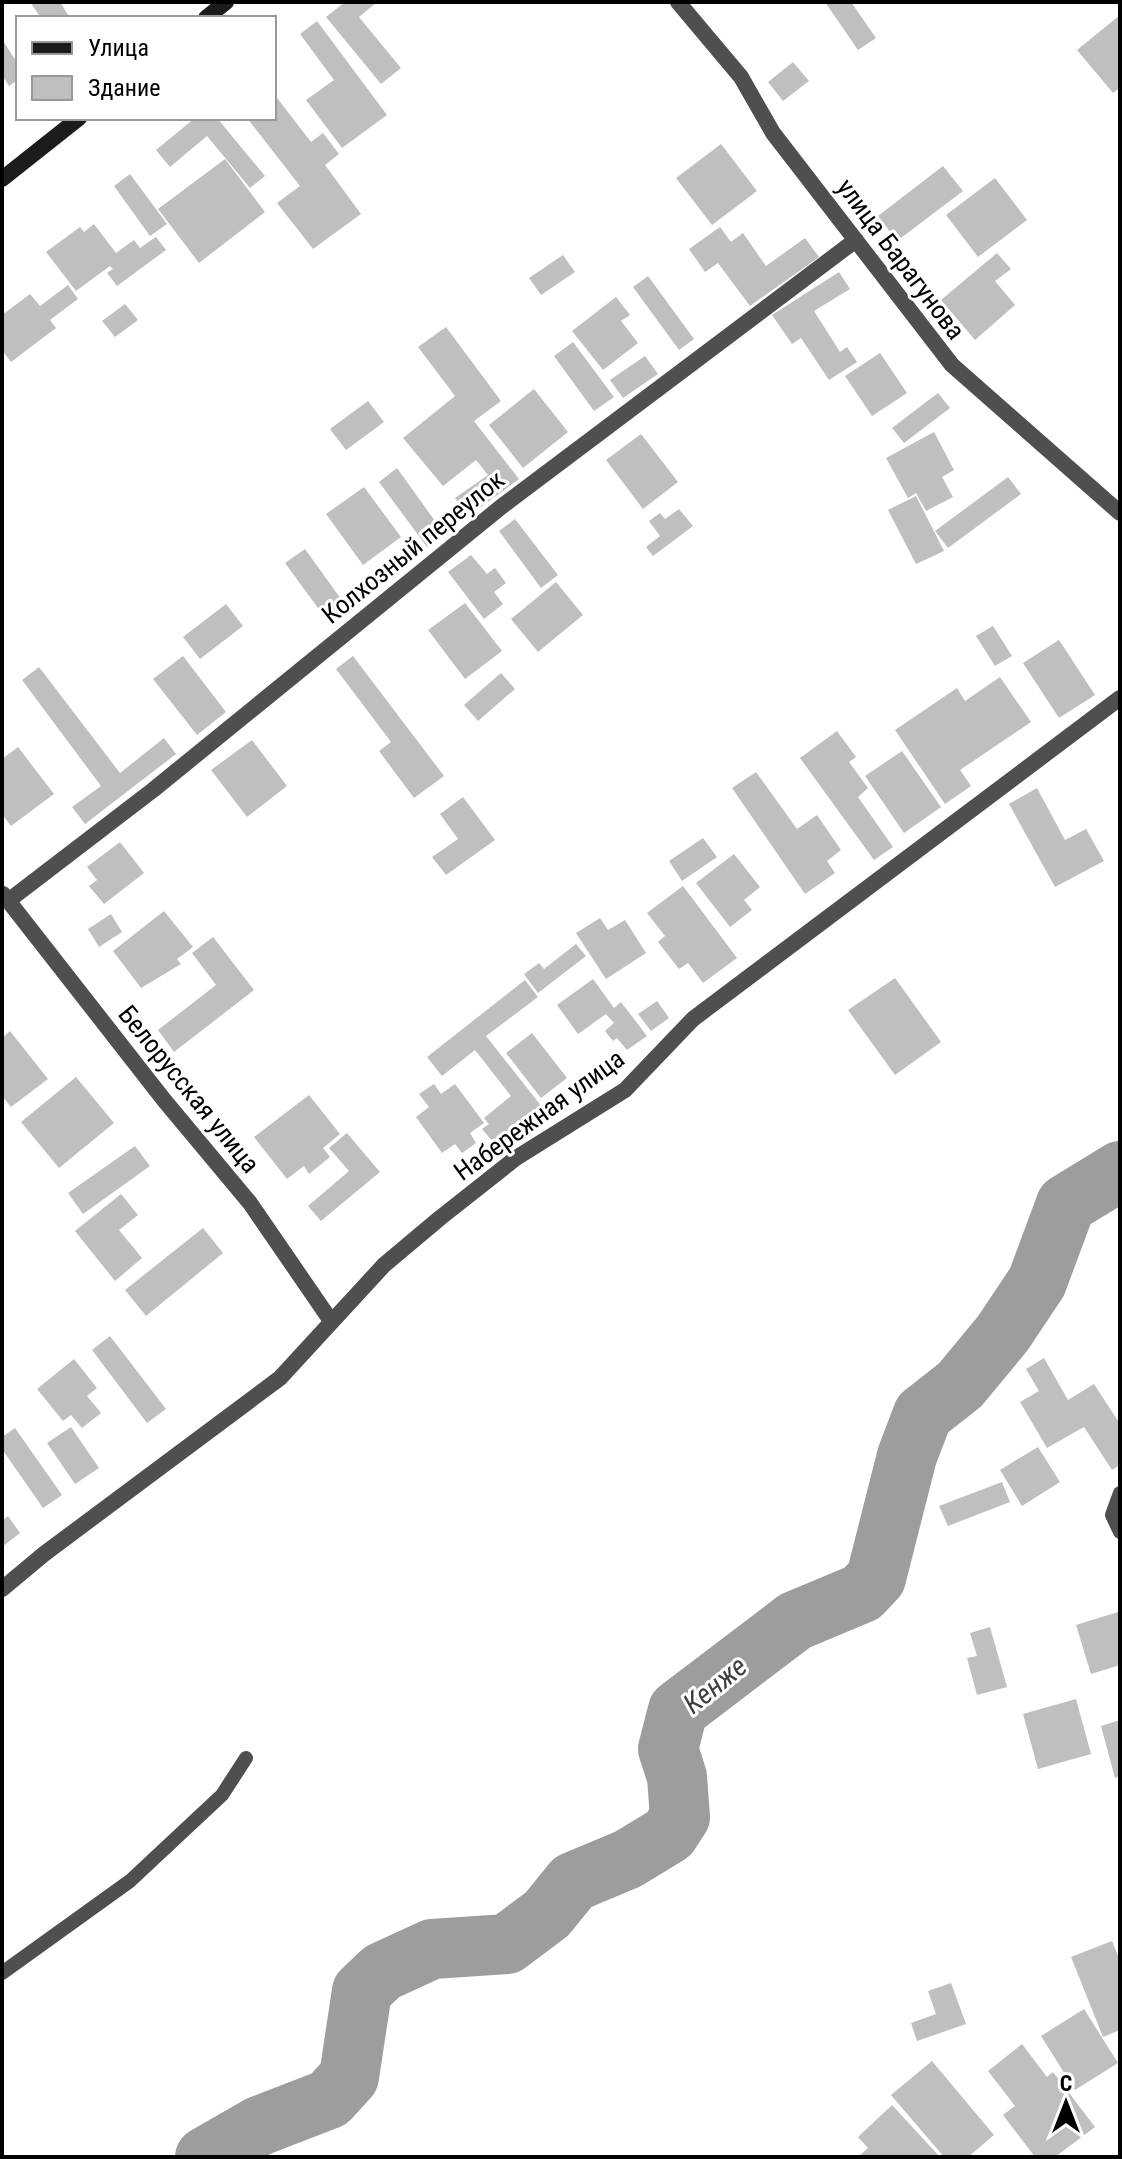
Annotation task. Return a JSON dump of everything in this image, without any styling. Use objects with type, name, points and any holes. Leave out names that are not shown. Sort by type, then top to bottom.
[{"type":"street","points":[[208,16],[226,2]]},
{"type":"street","name":"улица Барагунова","points":[[678,2],[741,77],[773,133],[952,365],[1120,513]]},
{"type":"street","points":[[2,179],[76,120]]},
{"type":"street","name":"Колхозный переулок","points":[[5,897],[153,790],[501,507],[856,240]]},
{"type":"street","name":"Набережная улица","points":[[2,1589],[44,1554],[280,1378],[384,1265],[516,1158],[625,1090],[685,1026],[1120,698]]},
{"type":"street","name":"Белорусская улица","points":[[5,897],[164,1100],[250,1203],[331,1321]]},
{"type":"lane","points":[[1120,1493],[1112,1515],[1120,1532]]},
{"type":"lane","points":[[2,1973],[130,1881],[222,1795],[246,1758]]},
{"type":"building","points":[[30,2],[60,2],[69,16],[40,16]]},
{"type":"building","points":[[345,2],[377,2],[359,17],[401,68],[381,84],[326,17]]},
{"type":"building","points":[[825,2],[851,2],[876,38],[858,50]]},
{"type":"building","points":[[1120,15],[1120,88],[1113,93],[1077,50]]},
{"type":"building","points":[[317,21],[387,115],[342,148],[306,100],[334,80],[300,34]]},
{"type":"building","points":[[2,39],[16,61],[16,81],[9,86],[2,75]]},
{"type":"building","points":[[793,62],[809,81],[783,101],[768,82]]},
{"type":"building","points":[[276,97],[311,142],[323,133],[339,154],[325,165],[361,214],[313,249],[277,203],[300,186],[249,120],[276,120]]},
{"type":"building","points":[[193,120],[219,120],[265,176],[250,188],[207,136],[170,167],[156,150]]},
{"type":"building","points":[[721,144],[757,191],[712,225],[676,178]]},
{"type":"building","points":[[225,159],[265,212],[199,263],[158,209]]},
{"type":"building","points":[[943,166],[963,191],[897,241],[878,216]]},
{"type":"building","points":[[130,174],[167,224],[150,236],[114,186]]},
{"type":"building","points":[[995,178],[1027,220],[978,257],[946,215]]},
{"type":"building","points":[[94,224],[116,253],[134,240],[140,248],[156,237],[166,250],[117,286],[107,273],[113,269],[110,266],[76,291],[46,252],[80,227],[84,232]]},
{"type":"building","points":[[720,227],[731,242],[743,233],[766,266],[805,238],[819,257],[750,306],[718,263],[705,272],[689,249]]},
{"type":"building","points":[[997,253],[1011,269],[995,281],[1015,305],[975,340],[941,300]]},
{"type":"building","points":[[563,255],[575,272],[541,295],[529,278]]},
{"type":"building","points":[[839,272],[850,289],[814,311],[840,352],[847,347],[857,362],[829,380],[801,338],[792,344],[772,315]]},
{"type":"building","points":[[648,276],[694,339],[679,350],[633,287]]},
{"type":"building","points":[[68,285],[78,299],[50,320],[56,328],[11,362],[2,350],[2,315],[30,294],[40,306]]},
{"type":"building","points":[[616,297],[630,315],[621,321],[638,343],[603,370],[572,331]]},
{"type":"building","points":[[125,304],[138,320],[115,337],[102,321]]},
{"type":"building","points":[[446,327],[501,401],[474,421],[519,479],[469,516],[455,498],[488,475],[476,460],[443,486],[403,438],[455,396],[418,347]]},
{"type":"building","points":[[573,342],[614,397],[594,411],[554,356]]},
{"type":"building","points":[[880,353],[907,393],[872,416],[845,376]]},
{"type":"building","points":[[645,356],[658,374],[623,398],[610,380]]},
{"type":"building","points":[[534,389],[568,432],[523,468],[489,425]]},
{"type":"building","points":[[938,393],[950,408],[904,443],[892,428]]},
{"type":"building","points":[[368,401],[384,422],[346,450],[330,429]]},
{"type":"building","points":[[934,432],[954,470],[942,477],[953,497],[926,511],[916,493],[908,498],[886,458]]},
{"type":"building","points":[[641,434],[678,482],[643,509],[606,460]]},
{"type":"building","points":[[397,468],[445,535],[427,547],[379,482]]},
{"type":"building","points":[[1008,477],[1021,494],[948,548],[935,531]]},
{"type":"building","points":[[364,487],[401,537],[363,565],[326,514]]},
{"type":"building","points":[[916,496],[944,551],[916,564],[888,510]]},
{"type":"building","points":[[679,509],[693,526],[653,556],[646,547],[660,536],[649,521],[660,513],[665,519]]},
{"type":"building","points":[[515,519],[558,575],[541,588],[499,531]]},
{"type":"building","points":[[305,549],[349,610],[329,623],[285,563]]},
{"type":"building","points":[[471,555],[487,574],[495,568],[506,583],[494,592],[503,604],[484,619],[448,572]]},
{"type":"building","points":[[556,582],[583,615],[538,652],[511,619]]},
{"type":"building","points":[[465,603],[502,651],[465,679],[428,630]]},
{"type":"building","points":[[226,604],[243,626],[200,659],[183,637]]},
{"type":"building","points":[[993,626],[1012,656],[995,666],[976,636]]},
{"type":"building","points":[[1059,640],[1095,695],[1059,718],[1023,663]]},
{"type":"building","points":[[183,656],[226,712],[197,735],[153,679]]},
{"type":"building","points":[[353,656],[444,776],[414,798],[379,751],[391,742],[336,669]]},
{"type":"building","points":[[39,667],[120,773],[164,738],[176,754],[85,824],[72,807],[101,786],[22,680]]},
{"type":"building","points":[[501,673],[515,689],[478,721],[464,705]]},
{"type":"building","points":[[1000,677],[1031,722],[960,770],[971,786],[945,804],[895,730],[957,688],[965,701]]},
{"type":"building","points":[[837,731],[856,757],[849,762],[868,788],[858,797],[893,847],[874,860],[800,758]]},
{"type":"building","points":[[252,740],[287,786],[247,817],[211,770]]},
{"type":"building","points":[[18,747],[54,794],[11,826],[2,814],[2,759]]},
{"type":"building","points":[[902,751],[941,807],[904,833],[865,776]]},
{"type":"building","points":[[756,772],[797,829],[817,815],[841,850],[827,861],[835,873],[805,894],[732,788]]},
{"type":"building","points":[[1037,788],[1065,840],[1086,829],[1104,861],[1055,887],[1009,804]]},
{"type":"building","points":[[463,797],[495,840],[446,875],[432,857],[458,839],[440,814]]},
{"type":"building","points":[[703,838],[717,857],[682,881],[669,861]]},
{"type":"building","points":[[120,842],[144,873],[104,904],[89,886],[97,880],[87,867]]},
{"type":"building","points":[[734,854],[760,887],[744,900],[752,910],[730,927],[696,883]]},
{"type":"building","points":[[683,886],[737,958],[703,983],[688,963],[679,969],[658,942],[665,936],[647,913]]},
{"type":"building","points":[[164,911],[193,947],[177,959],[181,964],[141,988],[113,951]]},
{"type":"building","points":[[111,914],[122,932],[99,947],[88,929]]},
{"type":"building","points":[[600,918],[608,930],[625,920],[646,953],[606,979],[576,933]]},
{"type":"building","points":[[213,937],[254,990],[174,1052],[158,1030],[216,985],[192,953]]},
{"type":"building","points":[[576,944],[586,956],[538,993],[524,974],[539,963],[544,969]]},
{"type":"building","points":[[895,978],[941,1042],[895,1075],[848,1010]]},
{"type":"building","points":[[593,979],[614,1008],[621,1002],[647,1036],[627,1050],[617,1038],[613,1041],[605,1031],[614,1023],[606,1014],[578,1034],[557,1005]]},
{"type":"building","points":[[525,980],[538,997],[486,1036],[546,1112],[499,1149],[482,1129],[489,1124],[484,1118],[511,1096],[475,1050],[442,1076],[427,1057]]},
{"type":"building","points":[[657,1001],[669,1018],[651,1031],[638,1014]]},
{"type":"building","points":[[10,1031],[48,1079],[11,1107],[2,1096],[2,1038]]},
{"type":"building","points":[[532,1033],[567,1078],[541,1098],[506,1053]]},
{"type":"building","points":[[76,1077],[114,1123],[59,1168],[21,1122]]},
{"type":"building","points":[[434,1084],[441,1094],[455,1084],[484,1123],[470,1133],[476,1143],[462,1153],[455,1144],[442,1153],[416,1117],[429,1107],[419,1094]]},
{"type":"building","points":[[309,1095],[340,1134],[323,1148],[330,1157],[309,1174],[304,1166],[287,1179],[254,1137]]},
{"type":"building","points":[[347,1133],[380,1172],[321,1221],[308,1206],[349,1171],[329,1148]]},
{"type":"building","points":[[135,1146],[150,1166],[83,1214],[68,1193]]},
{"type":"building","points":[[121,1194],[138,1215],[119,1230],[142,1258],[115,1281],[75,1231]]},
{"type":"building","points":[[203,1228],[223,1253],[146,1316],[125,1290]]},
{"type":"building","points":[[110,1336],[166,1409],[147,1423],[92,1350]]},
{"type":"building","points":[[1044,1358],[1068,1400],[1094,1384],[1120,1424],[1120,1465],[1112,1470],[1084,1427],[1047,1448],[1020,1402],[1039,1391],[1026,1369]]},
{"type":"building","points":[[74,1359],[97,1388],[87,1396],[101,1413],[82,1428],[71,1415],[63,1421],[37,1389]]},
{"type":"building","points":[[71,1427],[99,1468],[75,1484],[47,1443]]},
{"type":"building","points":[[15,1428],[62,1495],[43,1508],[2,1449],[2,1437]]},
{"type":"building","points":[[1038,1447],[1060,1482],[1022,1506],[1000,1470]]},
{"type":"building","points":[[1002,1482],[1010,1502],[948,1526],[939,1506]]},
{"type":"building","points":[[8,1516],[20,1533],[2,1547],[2,1521]]},
{"type":"building","points":[[1118,1612],[1120,1665],[1091,1674],[1076,1625]]},
{"type":"building","points":[[990,1627],[1007,1687],[977,1695],[967,1658],[977,1656],[970,1633]]},
{"type":"building","points":[[1076,1699],[1091,1754],[1038,1769],[1023,1714]]},
{"type":"building","points":[[1120,1720],[1120,1776],[1115,1778],[1101,1726]]},
{"type":"building","points":[[1112,1941],[1120,1961],[1120,2030],[1103,2037],[1071,1957]]},
{"type":"building","points":[[951,1983],[966,2024],[917,2041],[911,2023],[936,2014],[928,1991]]},
{"type":"building","points":[[1084,2009],[1118,2063],[1075,2090],[1041,2036]]},
{"type":"building","points":[[1022,2044],[1047,2077],[1053,2072],[1095,2127],[1055,2157],[1035,2157],[1003,2115],[1015,2106],[988,2071]]},
{"type":"building","points":[[932,2061],[994,2135],[968,2157],[944,2157],[891,2095]]},
{"type":"building","points":[[892,2105],[940,2157],[858,2157],[868,2148],[858,2137]]},
{"type":"waterway","name":"Кенже","points":[[205,2157],[259,2126],[329,2099],[349,2077],[362,1991],[382,1972],[432,1949],[507,1944],[547,1914],[573,1882],[628,1859],[669,1834],[680,1817],[677,1777],[668,1749],[678,1710],[795,1621],[862,1593],[876,1578],[907,1456],[923,1414],[960,1385],[1003,1333],[1037,1282],[1066,1204],[1120,1171]]}]
